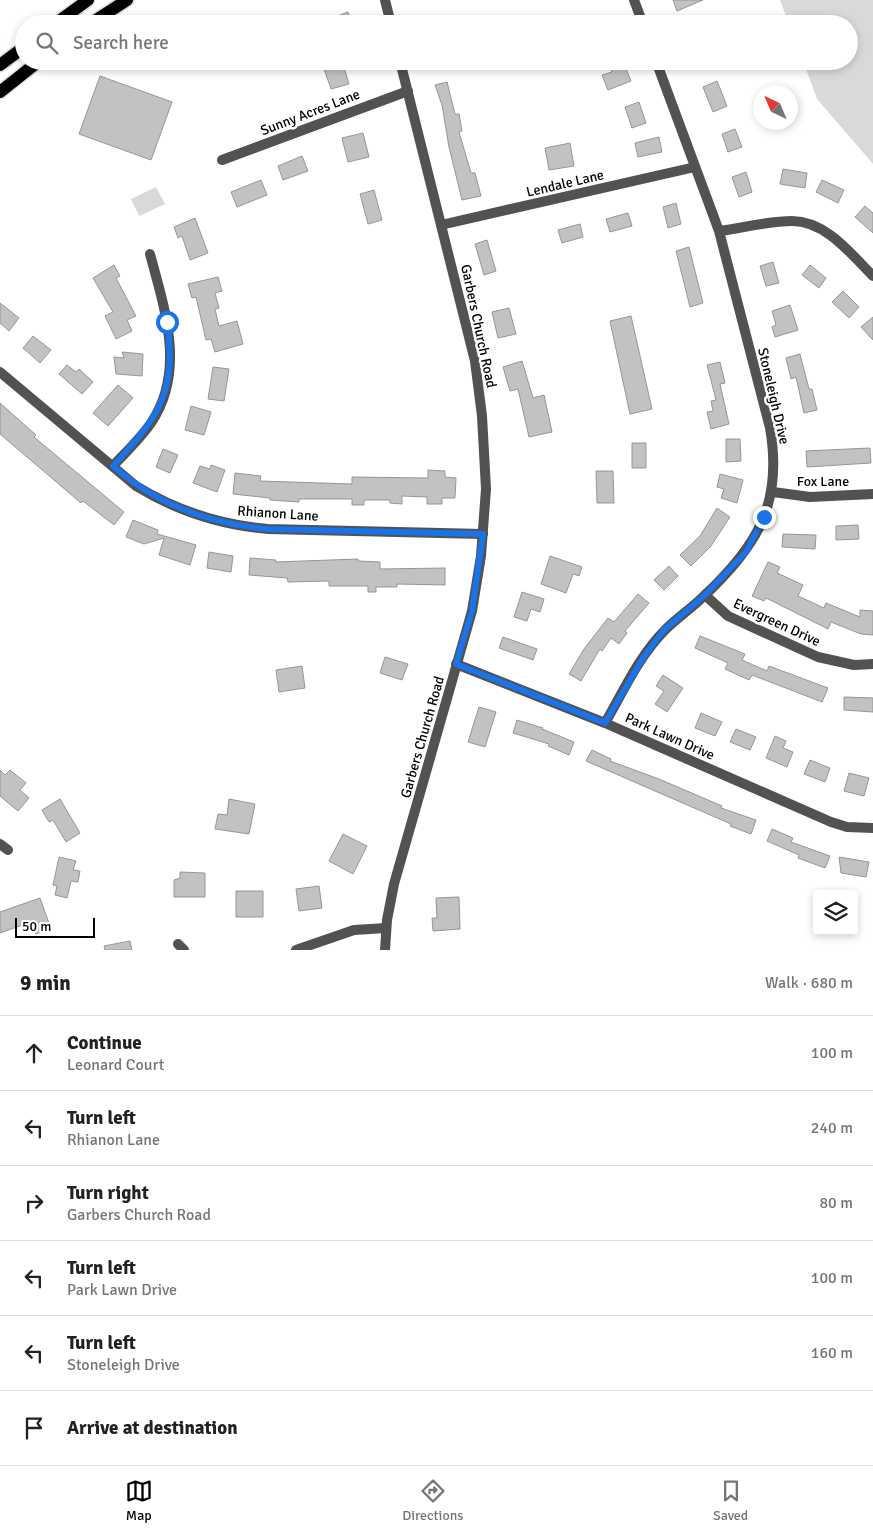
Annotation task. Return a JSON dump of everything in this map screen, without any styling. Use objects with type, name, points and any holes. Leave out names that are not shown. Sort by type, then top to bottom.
[{"type":"main road","points":[[67,15],[88,0]]},
{"type":"main road","points":[[104,15],[127,0]]},
{"type":"main road","points":[[0,65],[15,54]]},
{"type":"main road","points":[[0,92],[28,70]]},
{"type":"street","points":[[385,0],[389,15]]},
{"type":"street","points":[[634,0],[640,15]]},
{"type":"street","name":"Garbers Church Road","points":[[385,950],[386,928],[394,884],[472,611],[483,534],[485,447],[479,385],[402,70]]},
{"type":"street","name":"Stoneleigh Drive","points":[[605,723],[643,658],[664,630],[705,595],[746,552],[761,525],[772,492],[774,460],[770,428],[719,231],[659,70]]},
{"type":"street","name":"Sunny Acres Lane","points":[[222,160],[408,91]]},
{"type":"street","name":"Lendale Lane","points":[[441,225],[695,167]]},
{"type":"street","points":[[719,231],[786,221],[809,224],[832,237],[873,276]]},
{"type":"street","points":[[113,466],[151,424],[164,395],[169,375],[170,352],[167,322],[150,254]]},
{"type":"street","name":"Rhianon Lane","points":[[0,372],[136,486],[161,500],[204,518],[238,526],[268,529],[483,534]]},
{"type":"street","name":"Fox Lane","points":[[772,492],[802,497],[873,494]]},
{"type":"street","name":"Evergreen Drive","points":[[705,595],[728,616],[818,657],[854,664],[873,664]]},
{"type":"street","name":"Park Lawn Drive","points":[[456,664],[605,723],[832,822],[847,827],[873,828]]},
{"type":"street","points":[[296,950],[354,930],[386,928]]},
{"type":"shaded area","points":[[780,0],[873,0],[873,164],[817,99],[806,70],[858,70],[858,15],[786,15]]},
{"type":"shaded area","points":[[156,187],[165,204],[139,216],[131,199]]},
{"type":"building","points":[[673,0],[703,0],[677,11]]},
{"type":"building","points":[[324,70],[345,70],[349,84],[331,89]]},
{"type":"building","points":[[611,70],[627,70],[631,81],[608,90],[602,75],[612,72]]},
{"type":"building","points":[[100,76],[172,102],[151,160],[79,134]]},
{"type":"building","points":[[717,81],[727,106],[713,112],[703,87]]},
{"type":"building","points":[[447,82],[455,114],[459,114],[462,131],[459,132],[471,173],[475,173],[481,196],[462,200],[449,147],[442,105],[435,85]]},
{"type":"building","points":[[639,102],[646,123],[632,128],[625,107]]},
{"type":"building","points":[[735,129],[742,147],[728,152],[722,134]]},
{"type":"building","points":[[363,133],[369,157],[348,162],[342,138]]},
{"type":"building","points":[[659,137],[662,152],[638,157],[635,143]]},
{"type":"building","points":[[570,143],[574,166],[549,170],[545,148]]},
{"type":"building","points":[[302,156],[308,171],[283,180],[278,166]]},
{"type":"building","points":[[783,169],[807,173],[805,188],[780,184]]},
{"type":"building","points":[[746,172],[752,192],[739,197],[732,177]]},
{"type":"building","points":[[261,180],[267,195],[237,207],[231,192]]},
{"type":"building","points":[[822,180],[844,190],[838,203],[816,192]]},
{"type":"building","points":[[374,190],[382,220],[368,224],[360,194]]},
{"type":"building","points":[[676,203],[681,224],[668,228],[663,207]]},
{"type":"building","points":[[865,206],[873,213],[873,233],[855,217]]},
{"type":"building","points":[[628,213],[632,226],[610,232],[606,219]]},
{"type":"building","points":[[195,218],[208,253],[190,260],[182,236],[178,238],[174,227]]},
{"type":"building","points":[[580,224],[583,237],[562,243],[558,230]]},
{"type":"building","points":[[487,240],[496,271],[484,275],[475,244]]},
{"type":"building","points":[[689,247],[703,303],[690,307],[676,251]]},
{"type":"building","points":[[773,262],[779,283],[766,286],[760,266]]},
{"type":"building","points":[[114,265],[120,276],[116,278],[136,316],[127,320],[132,331],[116,339],[105,316],[113,312],[93,278]]},
{"type":"building","points":[[810,265],[826,278],[819,288],[802,275]]},
{"type":"building","points":[[218,277],[222,291],[215,293],[219,308],[215,309],[219,326],[237,321],[243,344],[215,352],[211,339],[206,340],[196,297],[192,298],[188,284]]},
{"type":"building","points":[[843,291],[859,307],[849,318],[832,302]]},
{"type":"building","points":[[0,303],[19,318],[9,331],[0,323]]},
{"type":"building","points":[[790,305],[798,330],[775,337],[772,327],[776,325],[772,311]]},
{"type":"building","points":[[509,308],[516,334],[498,338],[492,312]]},
{"type":"building","points":[[631,316],[652,409],[630,414],[610,321]]},
{"type":"building","points":[[873,317],[873,340],[861,327]]},
{"type":"building","points":[[33,336],[51,350],[40,363],[23,348]]},
{"type":"building","points":[[122,352],[143,354],[142,376],[116,374],[114,357],[124,358]]},
{"type":"building","points":[[800,354],[809,389],[812,389],[817,410],[804,413],[796,377],[791,379],[786,358]]},
{"type":"building","points":[[522,361],[533,398],[544,395],[552,432],[529,437],[518,389],[510,391],[503,367]]},
{"type":"building","points":[[720,362],[725,383],[720,384],[729,424],[711,429],[707,412],[713,411],[711,401],[716,400],[707,365]]},
{"type":"building","points":[[67,365],[76,372],[79,369],[93,382],[82,394],[59,374]]},
{"type":"building","points":[[213,367],[229,369],[224,401],[208,399]]},
{"type":"building","points":[[118,385],[133,398],[108,426],[93,413]]},
{"type":"building","points":[[0,403],[36,435],[34,437],[124,512],[114,525],[83,501],[81,503],[0,434]]},
{"type":"building","points":[[191,406],[211,412],[204,435],[185,430]]},
{"type":"building","points":[[726,439],[740,439],[741,461],[726,462]]},
{"type":"building","points":[[632,443],[646,443],[646,468],[632,468]]},
{"type":"building","points":[[870,448],[871,463],[807,467],[806,451]]},
{"type":"building","points":[[163,449],[178,455],[170,473],[156,467]]},
{"type":"building","points":[[211,465],[225,470],[217,492],[193,483],[200,466],[210,469]]},
{"type":"building","points":[[428,470],[445,471],[445,477],[456,478],[455,498],[442,498],[442,504],[427,504],[427,497],[402,496],[402,504],[390,503],[390,500],[364,500],[364,505],[352,505],[352,499],[299,499],[299,502],[270,500],[270,498],[233,494],[235,473],[261,476],[260,481],[352,484],[352,477],[428,478]]},
{"type":"building","points":[[596,471],[613,471],[614,503],[597,503]]},
{"type":"building","points":[[720,474],[743,480],[737,503],[721,498],[724,489],[717,487]]},
{"type":"building","points":[[717,508],[730,517],[711,546],[691,566],[680,555],[700,536]]},
{"type":"building","points":[[133,520],[158,530],[157,534],[196,545],[190,565],[159,555],[164,538],[144,544],[126,537]]},
{"type":"building","points":[[858,525],[859,539],[836,540],[836,526]]},
{"type":"building","points":[[783,534],[816,535],[815,549],[782,547]]},
{"type":"building","points":[[209,552],[233,556],[231,572],[207,568]]},
{"type":"building","points":[[550,556],[582,567],[579,576],[573,574],[566,593],[541,584]]},
{"type":"building","points":[[250,558],[276,560],[275,562],[358,559],[358,561],[380,562],[380,569],[445,568],[445,585],[397,584],[397,587],[376,587],[376,592],[368,592],[368,586],[329,586],[329,581],[288,582],[287,578],[249,575]]},
{"type":"building","points":[[768,562],[780,567],[777,573],[803,585],[798,596],[824,608],[826,603],[860,617],[860,610],[873,611],[873,635],[861,634],[831,622],[828,629],[766,598],[764,601],[752,596]]},
{"type":"building","points":[[669,566],[678,576],[664,590],[654,580]]},
{"type":"building","points":[[522,592],[544,599],[540,612],[531,609],[527,621],[514,617]]},
{"type":"building","points":[[638,594],[649,603],[625,631],[627,633],[619,644],[611,638],[602,651],[600,649],[581,681],[569,674],[584,649],[608,618],[614,622]]},
{"type":"building","points":[[700,636],[745,654],[742,660],[767,671],[769,666],[828,688],[822,702],[752,675],[749,680],[725,669],[728,663],[695,648]]},
{"type":"building","points":[[503,637],[537,649],[533,660],[499,648]]},
{"type":"building","points":[[385,657],[408,664],[402,680],[380,673]]},
{"type":"building","points":[[302,666],[305,688],[279,692],[276,670]]},
{"type":"building","points":[[663,675],[683,688],[667,712],[655,704],[664,691],[656,686]]},
{"type":"building","points":[[844,697],[873,698],[873,712],[844,710]]},
{"type":"building","points":[[479,707],[496,712],[485,747],[468,742]]},
{"type":"building","points":[[701,713],[722,722],[715,736],[695,728]]},
{"type":"building","points":[[517,720],[543,728],[574,742],[569,755],[548,746],[549,744],[513,733]]},
{"type":"building","points":[[736,729],[756,737],[750,750],[730,742]]},
{"type":"building","points":[[775,736],[786,741],[783,748],[793,752],[787,767],[766,758]]},
{"type":"building","points":[[592,750],[611,759],[610,761],[659,779],[722,806],[721,808],[756,820],[751,834],[586,761]]},
{"type":"building","points":[[810,760],[830,768],[825,782],[804,774]]},
{"type":"building","points":[[0,770],[5,775],[10,770],[26,783],[20,790],[29,798],[18,811],[0,796]]},
{"type":"building","points":[[849,773],[869,778],[864,796],[844,791]]},
{"type":"building","points":[[60,799],[80,833],[66,842],[53,820],[49,822],[42,810]]},
{"type":"building","points":[[229,799],[255,804],[249,834],[215,829],[218,814],[227,815]]},
{"type":"building","points":[[772,829],[793,838],[791,842],[830,856],[825,868],[798,858],[799,855],[767,841]]},
{"type":"building","points":[[343,834],[367,846],[353,874],[329,861]]},
{"type":"building","points":[[59,857],[76,861],[73,870],[80,871],[78,882],[71,881],[67,898],[55,895],[57,886],[53,885]]},
{"type":"building","points":[[839,857],[869,862],[866,877],[841,873]]},
{"type":"building","points":[[180,872],[205,873],[205,897],[174,897],[174,880],[180,878]]},
{"type":"building","points":[[319,886],[322,908],[299,911],[296,889]]},
{"type":"building","points":[[236,891],[263,891],[263,917],[236,917]]},
{"type":"building","points":[[459,897],[460,929],[433,931],[432,918],[437,918],[436,898]]},
{"type":"building","points":[[40,898],[51,929],[36,934],[28,923],[0,933],[0,912]]},
{"type":"building","points":[[130,941],[132,950],[105,950],[104,946]]},
{"type":"route","points":[[167,322],[171,356],[164,395],[151,424],[113,466],[136,486],[161,500],[204,518],[238,526],[268,529],[483,534],[472,611],[456,664],[605,723],[643,658],[664,630],[705,595],[746,552],[764,517]]}]
